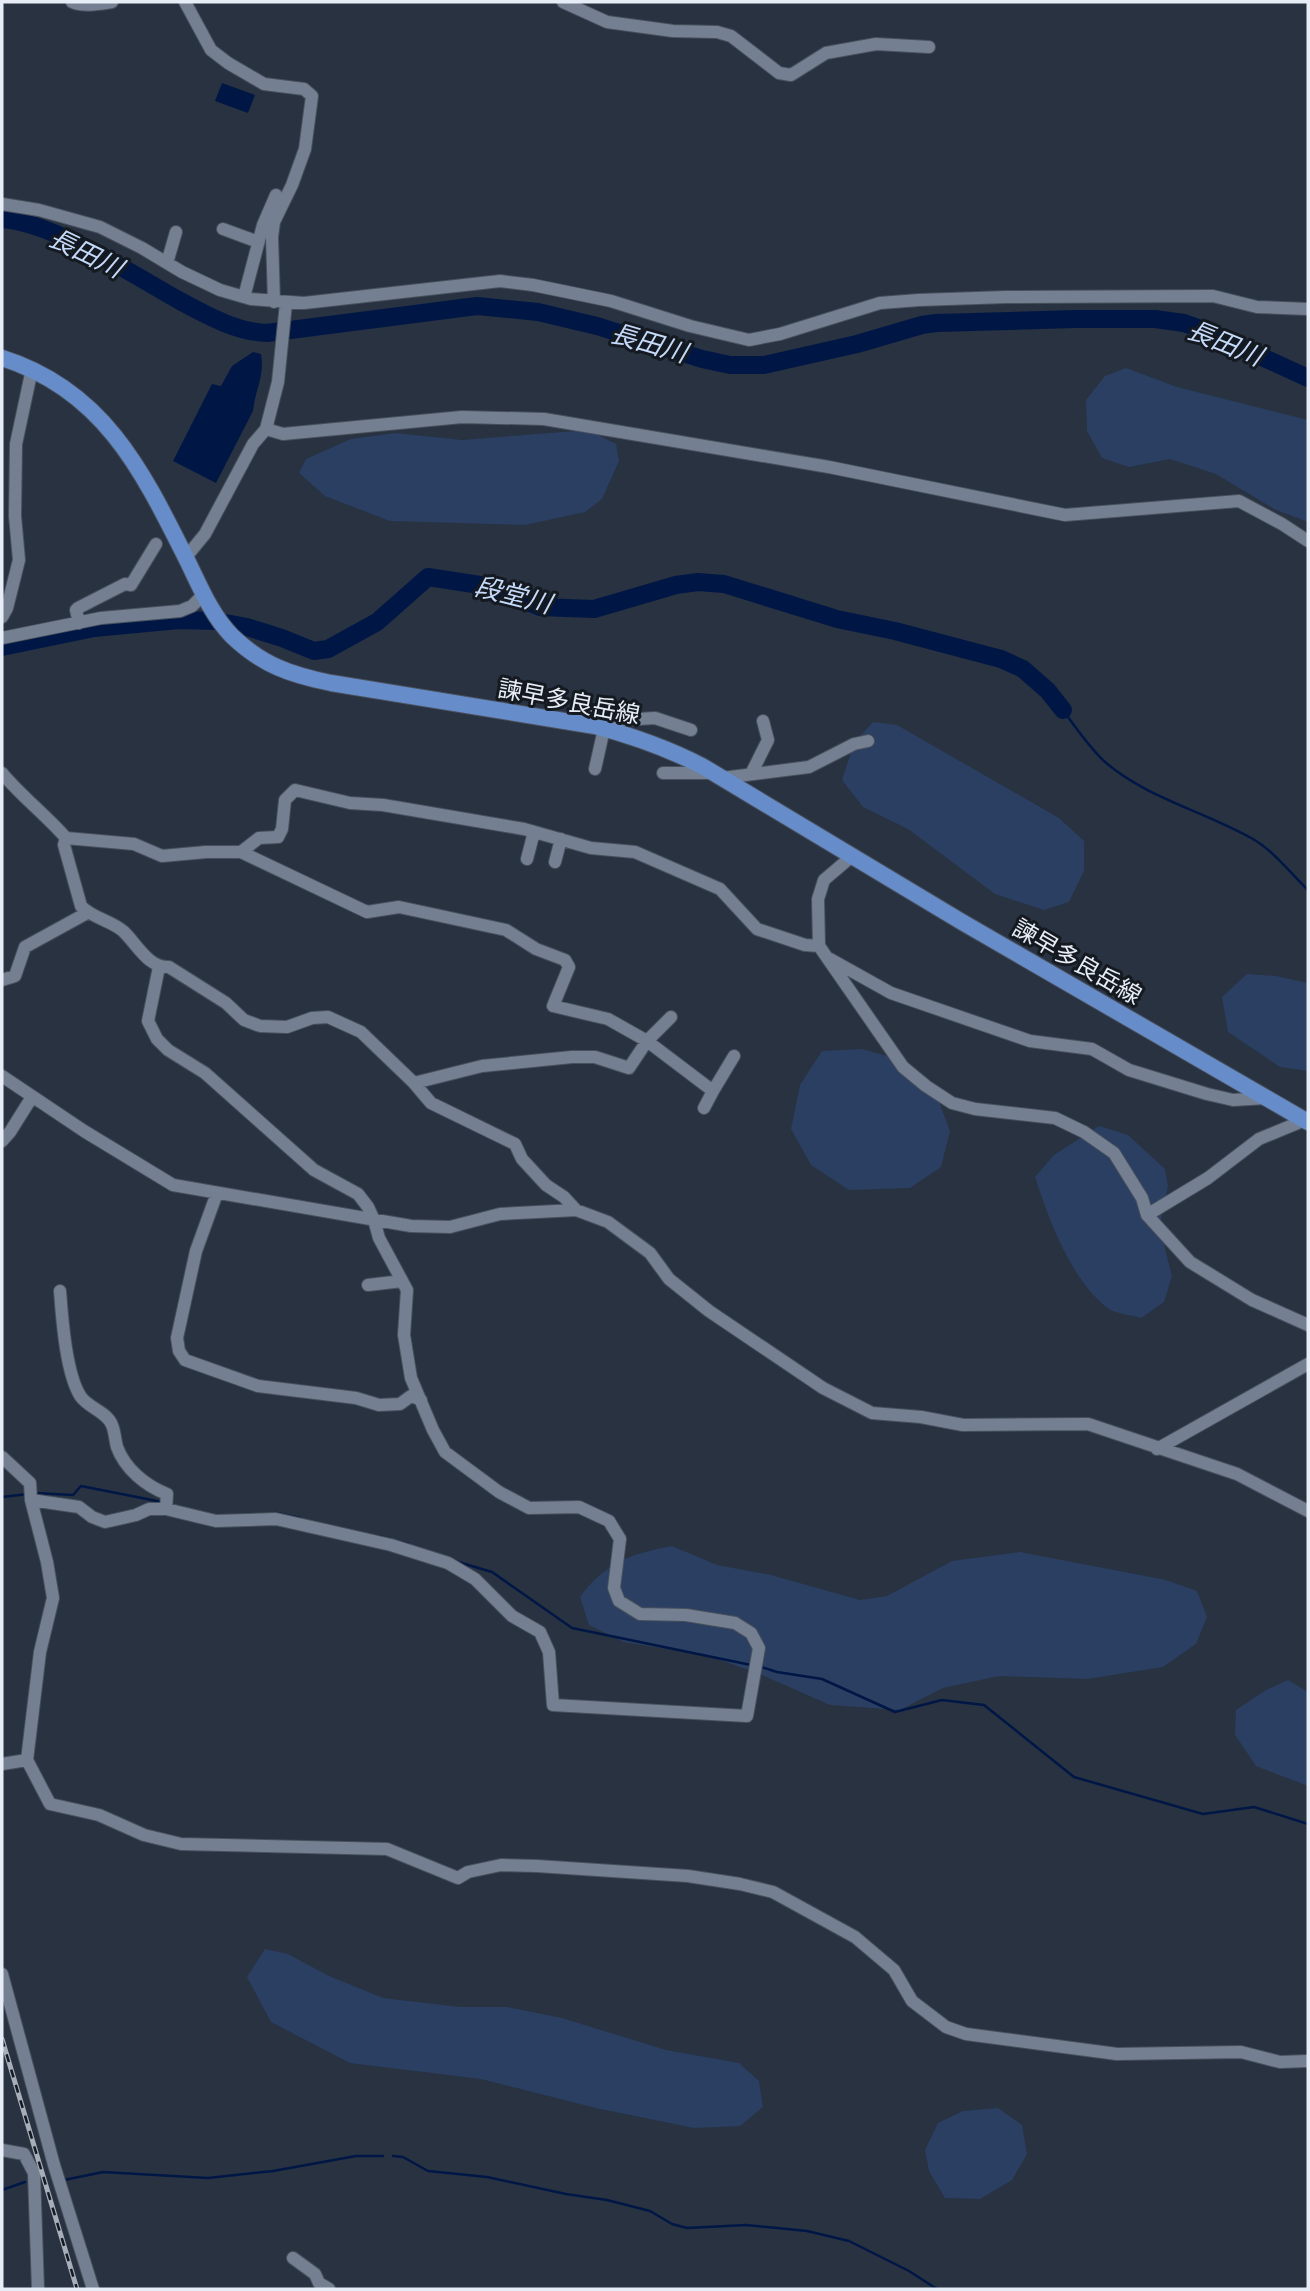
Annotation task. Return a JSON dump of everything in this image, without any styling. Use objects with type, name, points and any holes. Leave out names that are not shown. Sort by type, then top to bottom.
[{"type":"main road","name":"諫早多良岳線","points":[[2,358],[32,369],[69,390],[101,418],[124,447],[145,481],[207,599],[229,633],[243,646],[271,664],[295,676],[570,722],[667,748],[1307,1121]]},
{"type":"street","points":[[72,2],[97,5],[112,2]]},
{"type":"street","points":[[185,2],[211,50],[228,63],[264,84],[304,89],[312,96],[305,149],[292,185],[274,222],[272,237],[281,305],[282,352],[278,382],[266,429],[253,444],[205,534],[186,557]]},
{"type":"street","points":[[563,2],[607,22],[673,31],[717,32],[731,36],[779,73],[791,75],[826,53],[876,44],[929,47]]},
{"type":"street","points":[[244,297],[258,242],[276,195]]},
{"type":"street","points":[[2,204],[39,210],[100,228],[142,247],[220,290],[281,305],[500,281],[611,301],[690,326],[749,340],[780,334],[880,303],[919,300],[1213,296],[1272,309],[1308,309]]},
{"type":"street","points":[[223,229],[258,242]]},
{"type":"street","points":[[167,263],[176,232]]},
{"type":"street","points":[[2,617],[7,608],[19,560],[15,516],[16,444],[32,369]]},
{"type":"street","points":[[266,429],[282,434],[462,417],[544,419],[829,467],[1065,515],[1239,502],[1308,541]]},
{"type":"street","points":[[79,623],[76,610],[125,584],[131,584],[156,544]]},
{"type":"street","points":[[2,638],[101,618],[180,611],[207,599]]},
{"type":"street","points":[[570,722],[573,713],[622,720],[655,718],[691,730]]},
{"type":"street","points":[[751,774],[768,740],[763,721]]},
{"type":"street","points":[[595,769],[604,729]]},
{"type":"street","points":[[663,773],[717,776],[809,766],[854,744],[868,741]]},
{"type":"street","points":[[2,773],[65,838],[134,844],[162,856],[241,852],[368,912],[399,907],[506,930],[536,949],[565,960],[569,967],[553,1006],[608,1018],[646,1041],[713,1091]]},
{"type":"street","points":[[241,852],[259,838],[278,837],[282,829],[285,800],[295,790],[350,803],[383,805],[534,832],[591,848],[635,852],[720,889],[758,929],[806,945],[819,946]]},
{"type":"street","points":[[527,859],[534,832]]},
{"type":"street","points":[[65,838],[64,845],[81,906],[87,913],[117,927],[159,967],[169,967],[226,1003],[243,1020],[260,1026],[287,1027],[312,1018],[328,1017],[361,1032],[431,1103],[515,1144],[522,1158],[546,1185],[564,1196],[576,1210]]},
{"type":"street","points":[[555,862],[561,839]]},
{"type":"street","points":[[851,857],[824,880],[818,899],[819,946],[903,1067],[952,1103],[975,1109],[1055,1118],[1084,1132],[1114,1153],[1142,1198],[1147,1215],[1190,1262],[1252,1300],[1308,1325]]},
{"type":"street","points":[[2,980],[15,976],[25,947],[87,913]]},
{"type":"street","points":[[827,957],[891,993],[1030,1041],[1092,1049],[1129,1070],[1207,1094],[1233,1100],[1267,1098]]},
{"type":"street","points":[[60,1291],[63,1328],[76,1390],[84,1401],[112,1423],[118,1449],[128,1465],[166,1503],[216,1521],[276,1519],[391,1545],[448,1563],[475,1579],[512,1616],[540,1632],[549,1652],[553,1705],[747,1717],[759,1648],[751,1633],[735,1623],[686,1615],[639,1614],[619,1601],[614,1588],[620,1539],[609,1521],[579,1507],[529,1508],[499,1492],[445,1452],[411,1378],[404,1335],[407,1290],[379,1238],[374,1220],[358,1194],[314,1170],[205,1073],[168,1050],[157,1038],[148,1021],[159,967]]},
{"type":"street","points":[[414,1083],[482,1066],[572,1057],[595,1057],[629,1068],[646,1041],[671,1017]]},
{"type":"street","points":[[704,1108],[734,1056]]},
{"type":"street","points":[[2,1076],[173,1185],[411,1226],[450,1227],[500,1214],[576,1210],[608,1222],[650,1253],[669,1279],[709,1311],[823,1388],[872,1413],[921,1417],[963,1425],[1088,1424],[1237,1475],[1308,1511]]},
{"type":"street","points":[[2,1141],[32,1097]]},
{"type":"street","points":[[1147,1215],[1208,1178],[1259,1139],[1307,1121]]},
{"type":"street","points":[[218,1193],[196,1251],[177,1338],[179,1352],[185,1360],[258,1386],[356,1398],[379,1405],[400,1404],[411,1396],[421,1400]]},
{"type":"street","points":[[368,1286],[402,1281]]},
{"type":"street","points":[[1157,1449],[1308,1364]]},
{"type":"street","points":[[2,1457],[30,1483],[53,1598],[40,1651],[27,1760],[50,1804],[99,1815],[144,1835],[181,1844],[387,1849],[458,1878],[468,1872],[501,1865],[688,1876],[740,1884],[773,1892],[855,1937],[894,1970],[912,2001],[946,2027],[966,2034],[1117,2054],[1241,2052],[1280,2062],[1308,2061]]},
{"type":"street","points":[[31,1496],[79,1507],[92,1517],[105,1522],[136,1515],[166,1503]]},
{"type":"street","points":[[2,1764],[27,1760]]},
{"type":"street","points":[[2,1974],[54,2165],[93,2289]]},
{"type":"street","points":[[2,2150],[24,2154],[34,2173],[38,2289]]},
{"type":"street","points":[[293,2258],[315,2274],[320,2283],[329,2289]]},
{"type":"shaded area","points":[[222,83],[255,95],[248,113],[215,101]]},
{"type":"shaded area","points":[[253,352],[261,354],[262,362],[253,411],[216,483],[173,461],[212,384],[221,386],[232,366]]},
{"type":"shaded area","points":[[1126,368],[1177,387],[1308,420],[1308,522],[1274,509],[1216,474],[1170,459],[1129,467],[1102,458],[1087,431],[1086,400],[1105,376]]},
{"type":"shaded area","points":[[588,430],[616,444],[619,461],[602,499],[585,512],[525,525],[390,521],[325,496],[299,473],[306,459],[351,439],[395,433],[462,440]]},
{"type":"shaded area","points":[[873,722],[897,725],[1059,818],[1084,841],[1084,871],[1069,902],[1044,910],[995,894],[908,829],[863,807],[842,780],[854,743]]},
{"type":"shaded area","points":[[1247,974],[1276,976],[1308,983],[1308,1071],[1280,1067],[1228,1032],[1222,997]]},
{"type":"shaded area","points":[[862,1049],[904,1061],[935,1091],[950,1131],[941,1167],[910,1188],[849,1190],[811,1165],[791,1129],[800,1085],[822,1051]]},
{"type":"shaded area","points":[[1099,1126],[1128,1135],[1165,1169],[1168,1186],[1161,1219],[1172,1276],[1164,1302],[1141,1318],[1109,1309],[1083,1283],[1063,1249],[1035,1177],[1054,1155]]},
{"type":"shaded area","points":[[672,1546],[717,1565],[771,1575],[860,1600],[887,1596],[952,1561],[1020,1552],[1166,1580],[1197,1591],[1207,1617],[1196,1644],[1163,1667],[1087,1679],[999,1676],[943,1688],[900,1710],[830,1705],[760,1674],[706,1655],[624,1642],[589,1625],[580,1597],[599,1575],[631,1556]]},
{"type":"shaded area","points":[[1288,1680],[1308,1692],[1308,1786],[1256,1766],[1235,1735],[1236,1710],[1266,1690]]},
{"type":"shaded area","points":[[265,1949],[288,1954],[329,1976],[383,1998],[460,2007],[507,2007],[562,2018],[666,2050],[739,2063],[759,2081],[763,2107],[740,2126],[694,2128],[596,2108],[481,2079],[350,2063],[271,2022],[247,1977]]},
{"type":"shaded area","points":[[998,2108],[1022,2125],[1027,2154],[1012,2180],[980,2199],[945,2198],[929,2171],[925,2150],[938,2123],[963,2111]]},
{"type":"waterway","name":"長田川","points":[[2,219],[22,222],[69,240],[202,313],[256,332],[267,333],[477,306],[538,312],[597,326],[702,359],[730,365],[764,365],[936,323],[1155,319],[1184,323],[1201,329],[1308,378]]},
{"type":"waterway","name":"段堂川","points":[[2,647],[94,628],[179,620],[215,621],[247,627],[314,651],[328,649],[377,622],[428,577],[493,587],[540,607],[594,609],[676,585],[698,582],[724,584],[837,619],[1001,659],[1023,669],[1048,691],[1063,710]]},
{"type":"waterway","points":[[1063,710],[1082,737],[1120,774],[1156,794],[1253,839],[1275,856],[1308,890]]},
{"type":"waterway","points":[[35,1493],[73,1495],[81,1486],[162,1502]]},
{"type":"waterway","points":[[2,1497],[28,1494]]},
{"type":"waterway","points":[[276,1513],[300,1518]]},
{"type":"waterway","points":[[378,1536],[409,1544]]},
{"type":"waterway","points":[[455,1561],[492,1572],[572,1628],[751,1665]]},
{"type":"waterway","points":[[761,1667],[822,1679],[895,1712],[942,1700],[984,1705],[1074,1777],[1203,1814],[1254,1807],[1308,1824]]},
{"type":"waterway","points":[[64,2180],[103,2172],[208,2178],[273,2171],[356,2156],[383,2156]]},
{"type":"waterway","points":[[393,2156],[403,2157],[428,2171],[487,2177],[607,2200],[650,2211],[672,2224],[687,2228],[746,2225],[807,2231],[849,2241],[909,2271],[937,2289]]},
{"type":"waterway","points":[[2,2190],[25,2182]]},
{"type":"railway","points":[[2,2039],[77,2289]]}]
